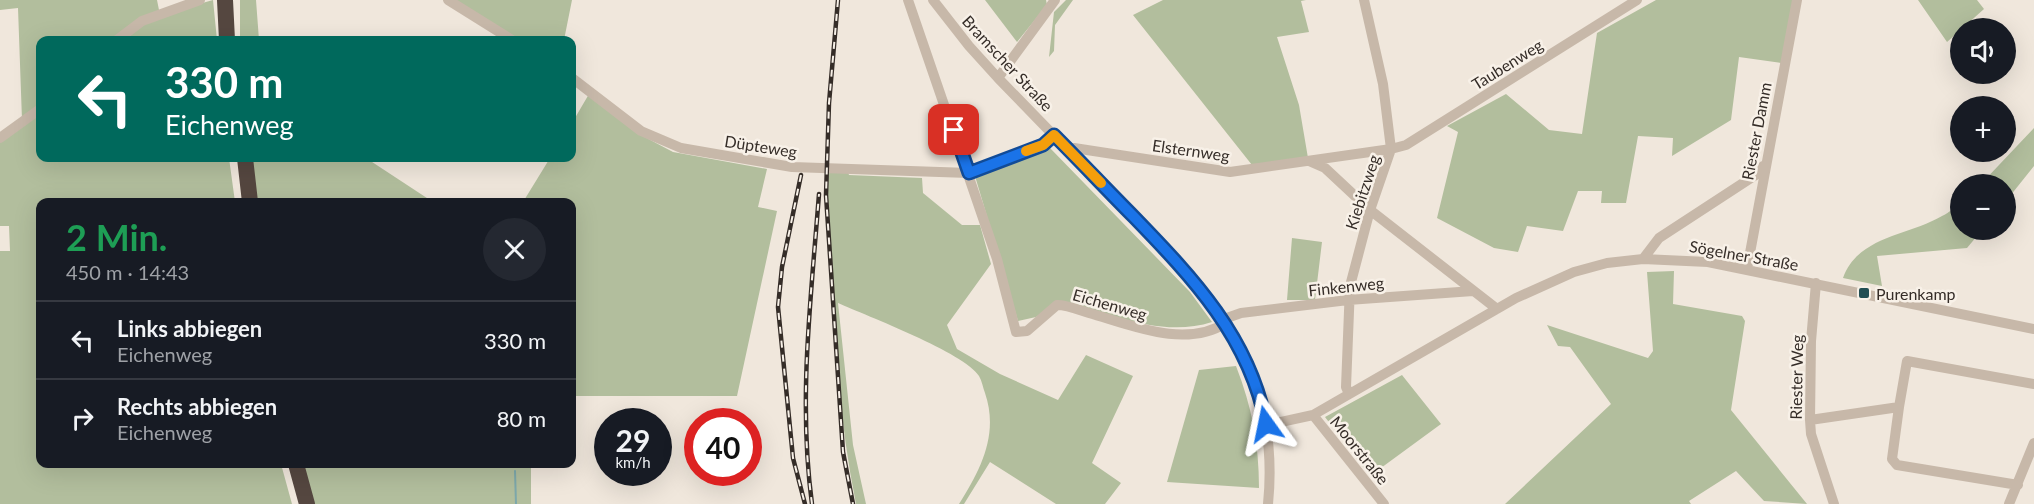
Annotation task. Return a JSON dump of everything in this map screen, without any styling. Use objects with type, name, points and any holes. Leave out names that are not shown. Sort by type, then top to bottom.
[{"type":"highway","points":[[227,36],[230,4]]},
{"type":"highway","points":[[230,4],[235,36]]},
{"type":"highway","points":[[236,162],[241,198]]},
{"type":"highway","points":[[245,162],[250,198]]},
{"type":"highway","points":[[289,468],[298,504]]},
{"type":"highway","points":[[297,468],[307,504]]},
{"type":"street","points":[[122,36],[142,21],[201,0]]},
{"type":"street","points":[[448,0],[506,36]]},
{"type":"street","name":"Eichenweg","points":[[908,0],[997,259],[1016,332],[1027,331],[1058,305],[1150,331],[1176,334],[1201,332],[1225,321]]},
{"type":"street","name":"Bramscher Straße","points":[[933,0],[998,78],[1194,280],[1225,321],[1255,379],[1266,424],[1270,461],[1268,504]]},
{"type":"street","points":[[998,78],[1055,0]]},
{"type":"street","name":"Kiebitzweg","points":[[1349,394],[1346,387],[1348,300],[1370,210],[1391,149],[1383,84],[1364,0]]},
{"type":"street","name":"Taubenweg","points":[[1391,149],[1406,145],[1637,0]]},
{"type":"street","name":"Riester Damm","points":[[1747,269],[1797,0]]},
{"type":"street","name":"Düpteweg","points":[[576,81],[641,131],[681,148],[792,167],[969,173]]},
{"type":"street","points":[[0,138],[36,111]]},
{"type":"street","points":[[969,173],[1043,145],[1054,135]]},
{"type":"street","name":"Elsternweg","points":[[1070,151],[1074,148],[1230,172],[1391,149]]},
{"type":"street","points":[[1309,160],[1325,168],[1370,210],[1497,309]]},
{"type":"street","points":[[1643,259],[1659,238],[1757,174],[1765,163]]},
{"type":"street","name":"Sögelner Straße","points":[[1266,424],[1313,415],[1535,288],[1574,272],[1607,263],[1643,259],[1697,261],[1747,269],[2034,329]]},
{"type":"street","name":"Riester Weg","points":[[1816,283],[1811,341],[1811,434],[1834,504]]},
{"type":"street","name":"Finkenweg","points":[[1225,321],[1241,313],[1348,300],[1473,291]]},
{"type":"street","points":[[2018,485],[1897,465],[1892,459],[1899,407],[1907,361],[2034,384]]},
{"type":"street","points":[[1810,420],[1899,407]]},
{"type":"street","name":"Moorstraße","points":[[1313,415],[1384,504]]},
{"type":"street","points":[[2009,504],[2034,443]]},
{"type":"green space","points":[[0,0],[157,0],[160,15],[213,0],[217,36],[36,36],[36,162],[230,162],[234,198],[36,198],[36,468],[282,468],[292,504],[0,504],[0,251],[10,251],[9,226],[0,226],[0,141],[22,120],[18,8],[0,10]]},
{"type":"green space","points":[[240,0],[256,0],[259,36],[240,36]]},
{"type":"green space","points":[[455,0],[572,0],[565,36],[514,36]]},
{"type":"green space","points":[[985,0],[1046,0],[1047,5],[1017,42]]},
{"type":"green space","points":[[1066,0],[1073,0],[1055,25],[1054,51],[1049,57],[1054,12]]},
{"type":"green space","points":[[1163,0],[1306,0],[1301,1],[1309,32],[1277,37],[1299,105],[1308,158],[1252,165],[1133,15]]},
{"type":"green space","points":[[1656,0],[1793,0],[1781,63],[1739,57],[1731,120],[1672,156],[1673,138],[1638,136],[1626,203],[1601,203],[1602,191],[1578,191],[1563,231],[1527,226],[1518,252],[1494,248],[1437,218],[1458,132],[1447,126],[1506,94],[1549,130],[1582,134],[1597,33]]},
{"type":"green space","points":[[1918,0],[1977,0],[1984,9],[1974,18],[1950,18],[1950,39],[1947,42]]},
{"type":"green space","points":[[589,94],[639,134],[673,152],[767,169],[758,207],[777,211],[737,396],[576,396],[576,198],[525,198],[548,162],[576,162],[576,116]]},
{"type":"green space","points":[[2034,128],[2034,166],[2016,188],[2016,174],[1990,174],[2002,162],[2016,162],[2016,147]]},
{"type":"green space","points":[[1050,148],[1190,292],[1212,322],[1193,326],[1155,326],[1117,318],[1062,301],[1036,317],[1018,321],[975,176]]},
{"type":"green space","points":[[249,162],[372,162],[427,198],[253,198]]},
{"type":"green space","points":[[848,172],[849,175],[922,178],[923,193],[962,225],[980,225],[991,264],[947,325],[957,349],[1000,374],[1058,400],[1086,355],[1133,376],[1092,463],[1121,483],[1105,504],[1056,504],[990,462],[964,504],[959,504],[981,464],[989,437],[989,408],[979,376],[970,367],[936,346],[838,303],[853,445],[866,504],[856,504],[838,380],[827,173]]},
{"type":"green space","points":[[1950,210],[1950,240],[1974,240],[1967,248],[1877,256],[1882,286],[1843,278],[1850,264],[1872,245],[1929,223]]},
{"type":"green space","points":[[1292,238],[1322,242],[1315,300],[1287,300]]},
{"type":"green space","points":[[1674,271],[1673,304],[1742,316],[1745,321],[1731,410],[1807,504],[1764,501],[1736,471],[1689,501],[1691,504],[1505,504],[1611,404],[1570,347],[1558,346],[1547,325],[1648,358],[1653,351],[1647,272]]},
{"type":"green space","points":[[1236,366],[1254,426],[1259,488],[1167,482],[1199,370]]},
{"type":"green space","points":[[1402,375],[1441,424],[1370,476],[1325,417]]},
{"type":"green space","points":[[303,468],[531,468],[531,504],[313,504]]},
{"type":"waterway","points":[[515,471],[516,504]]},
{"type":"railway","points":[[838,0],[829,103],[826,195],[843,452],[853,504]]},
{"type":"railway","points":[[801,175],[782,267],[778,307],[793,458],[805,504]]},
{"type":"railway","points":[[812,504],[808,465],[806,388],[819,194]]},
{"type":"slow traffic","points":[[1026,151],[1043,145],[1054,135],[1101,183]]},
{"type":"place","name":"Purenkamp","points":[[1864,293]]},
{"type":"route","points":[[954,130],[969,173],[1043,145],[1054,135],[1194,280],[1224,319],[1239,344],[1255,379],[1262,400],[1266,424]]}]
